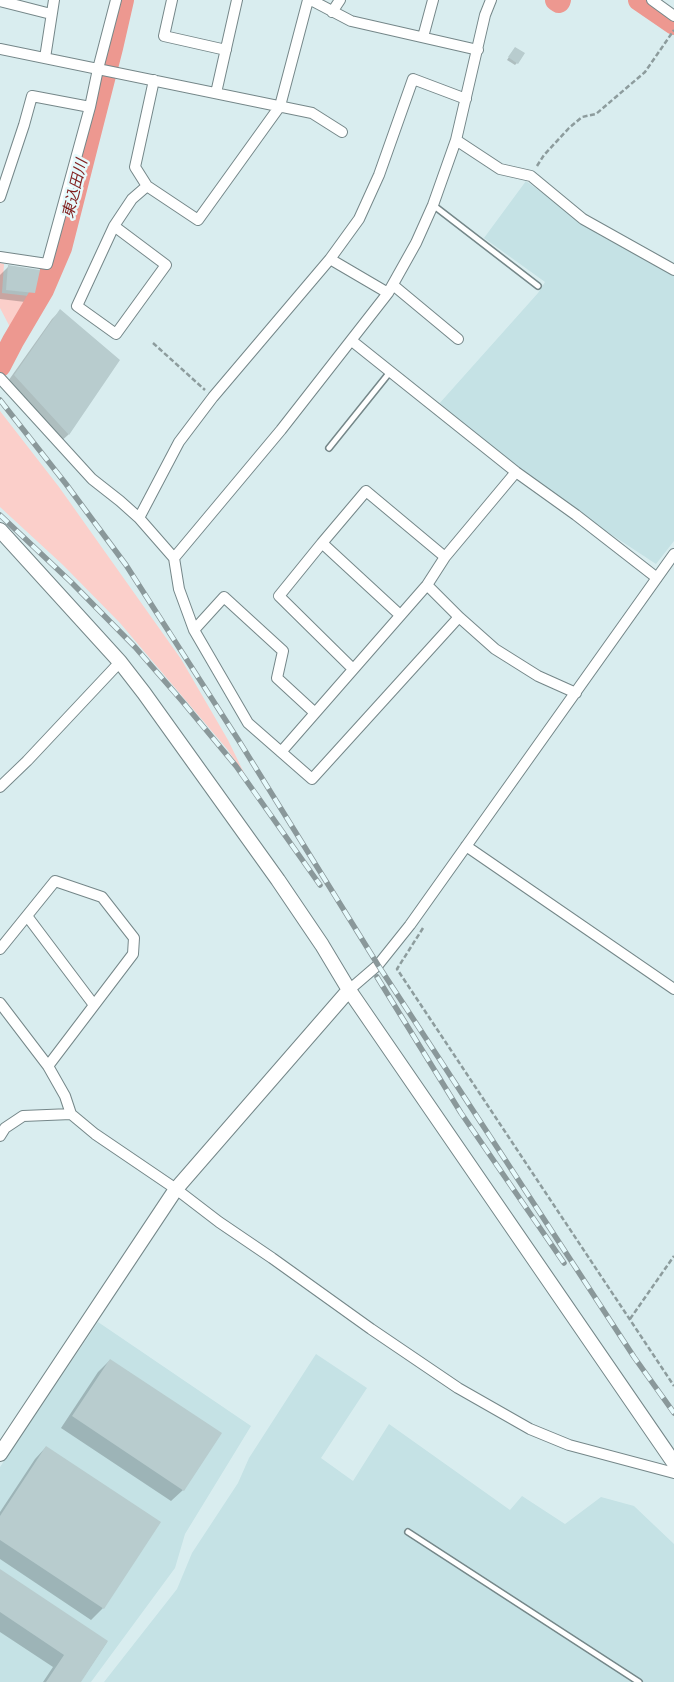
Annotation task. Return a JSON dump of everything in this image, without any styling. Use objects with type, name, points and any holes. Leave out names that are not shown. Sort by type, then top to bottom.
[{"type":"street","points":[[45,58],[54,0]]},
{"type":"street","points":[[0,257],[47,264],[100,69],[116,0]]},
{"type":"street","points":[[172,0],[164,36],[226,50]]},
{"type":"street","points":[[216,93],[237,0]]},
{"type":"street","points":[[154,80],[135,167],[146,186],[198,220],[280,106],[310,0],[351,20],[478,50]]},
{"type":"street","points":[[332,12],[340,0]]},
{"type":"street","points":[[423,37],[433,0]]},
{"type":"street","points":[[174,558],[281,430],[352,341],[390,289],[416,243],[433,205],[456,140],[490,0]]},
{"type":"street","points":[[652,0],[674,16]]},
{"type":"street","points":[[0,1],[51,14]]},
{"type":"street","points":[[0,49],[312,113],[342,132]]},
{"type":"street","points":[[139,518],[179,442],[213,397],[330,259],[359,219],[379,176],[413,79],[466,99]]},
{"type":"street","points":[[0,198],[32,96],[90,107]]},
{"type":"street","points":[[456,140],[500,169],[531,176],[583,219],[674,270]]},
{"type":"street","points":[[114,226],[166,265],[116,334],[77,306],[114,226],[132,199],[146,186]]},
{"type":"street","points":[[330,259],[390,289],[458,339]]},
{"type":"street","points":[[352,341],[516,472],[576,514],[657,578]]},
{"type":"street","points":[[0,378],[92,479],[139,518],[174,558],[179,589],[194,630],[248,724],[312,779],[459,617]]},
{"type":"street","points":[[281,752],[427,585],[445,557],[516,472]]},
{"type":"street","points":[[353,669],[278,596],[366,491],[445,557]]},
{"type":"street","points":[[0,530],[120,662],[278,880],[322,944],[349,990],[674,1464]]},
{"type":"street","points":[[322,543],[400,616]]},
{"type":"street","points":[[0,1454],[176,1189],[349,990],[378,965],[394,946],[674,554]]},
{"type":"street","points":[[427,585],[459,617],[496,649],[538,676],[576,693]]},
{"type":"street","points":[[194,630],[224,597],[283,651],[277,678],[315,713]]},
{"type":"street","points":[[0,787],[120,662]]},
{"type":"street","points":[[466,846],[674,989]]},
{"type":"street","points":[[0,949],[55,882],[102,897],[134,938],[133,954],[48,1066]]},
{"type":"street","points":[[27,916],[94,1005]]},
{"type":"street","points":[[0,1003],[48,1066],[65,1096],[71,1114],[95,1134],[176,1189],[219,1222],[370,1329],[458,1388],[530,1429],[569,1445],[674,1473]]},
{"type":"street","points":[[2,1128],[24,1116],[71,1114]]},
{"type":"lane","points":[[433,205],[538,286]]},
{"type":"lane","points":[[329,448],[390,372]]},
{"type":"lane","points":[[408,1532],[639,1682]]},
{"type":"path","points":[[531,176],[544,155],[569,128],[582,117],[596,114],[645,72],[674,30]]},
{"type":"path","points":[[153,343],[213,397]]},
{"type":"path","points":[[427,922],[397,969],[674,1386]]},
{"type":"path","points":[[630,1319],[674,1256]]},
{"type":"shaded area","points":[[526,181],[600,235],[674,276],[674,541],[656,564],[580,514],[438,405],[538,293],[545,282],[484,238]]},
{"type":"shaded area","points":[[0,263],[4,264],[2,293],[29,296],[11,329],[0,308]]},
{"type":"shaded area","points":[[0,411],[59,487],[181,659],[228,740],[246,777],[227,749],[120,623],[63,565],[0,507]]},
{"type":"shaded area","points":[[98,1322],[251,1426],[185,1534],[175,1568],[91,1682],[0,1682],[0,1467]]},
{"type":"shaded area","points":[[316,1354],[367,1388],[321,1458],[353,1481],[389,1424],[510,1510],[522,1496],[565,1524],[601,1497],[634,1506],[674,1544],[674,1682],[104,1682],[177,1589],[192,1553],[238,1483],[249,1458]]},
{"type":"building","points":[[515,47],[525,53],[518,64],[508,57]]},
{"type":"building","points":[[8,265],[40,270],[35,293],[6,290]]},
{"type":"building","points":[[60,309],[120,360],[69,435],[14,375]]},
{"type":"building","points":[[110,1359],[222,1433],[184,1491],[72,1416]]},
{"type":"building","points":[[46,1446],[161,1522],[104,1609],[0,1540],[0,1516]]},
{"type":"building","points":[[0,1569],[108,1641],[81,1682],[46,1682],[64,1655],[0,1612]]},
{"type":"waterway","name":"東込田川","points":[[0,366],[43,290],[61,248],[123,0]]},
{"type":"waterway","points":[[556,0],[559,2],[560,0]]},
{"type":"waterway","points":[[639,0],[674,24]]},
{"type":"railway","points":[[0,400],[126,565],[239,741],[378,965],[634,1357],[674,1413]]},
{"type":"railway","points":[[0,515],[71,582],[135,647],[182,701],[236,766],[320,885]]},
{"type":"railway","points":[[377,977],[461,1113],[564,1263]]}]
